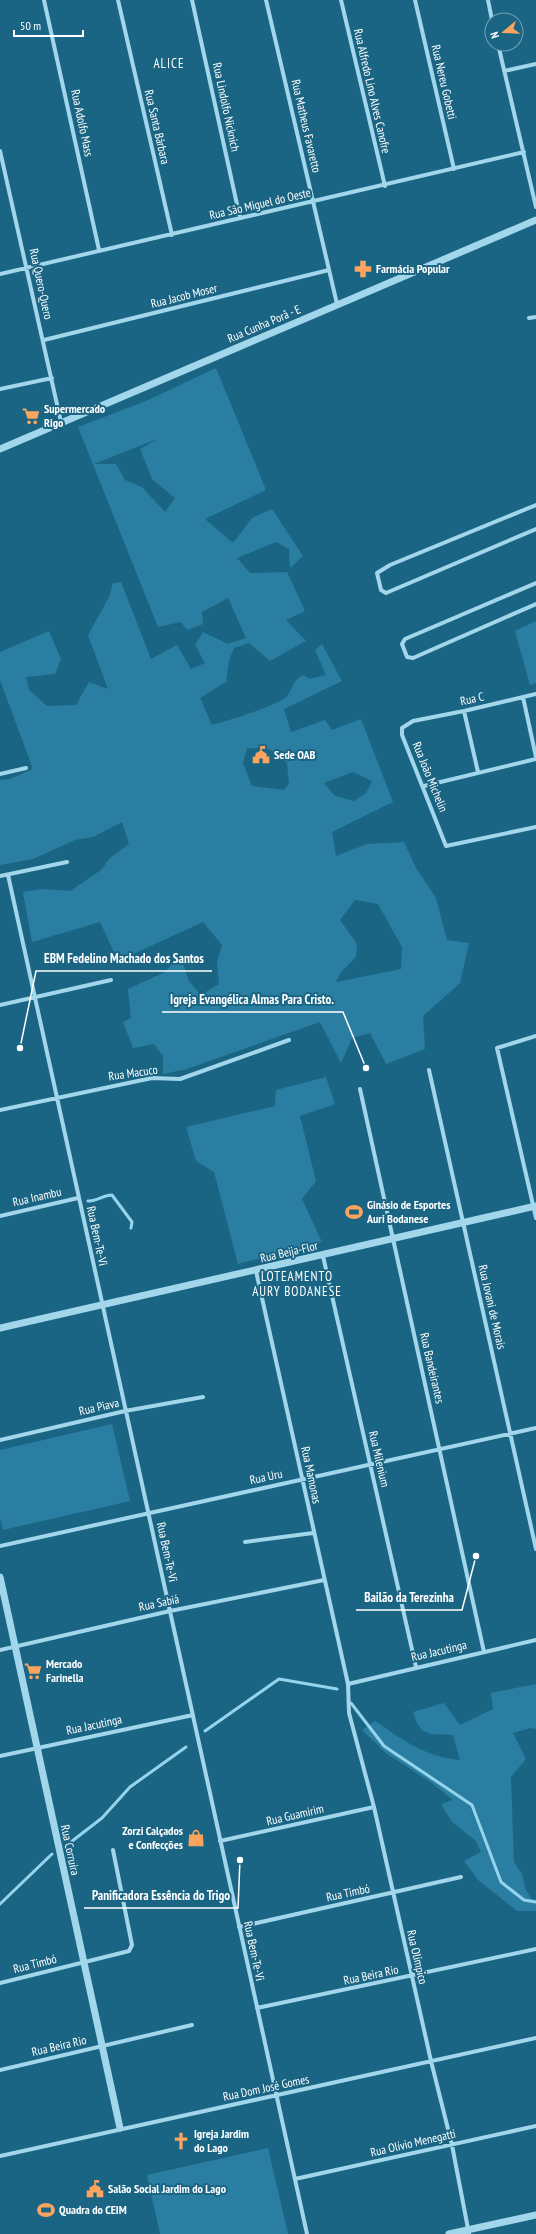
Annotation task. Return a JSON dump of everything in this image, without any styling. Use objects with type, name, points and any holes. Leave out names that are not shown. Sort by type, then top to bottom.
[{"type":"street","name":"Rua Adolfo Mass","points":[[44,0],[99,250]]},
{"type":"street","name":"Rua Santa Bárbara","points":[[118,0],[172,235]]},
{"type":"street","name":"Rua Lindolfo Nicknich","points":[[192,0],[240,218]]},
{"type":"street","name":"Rua Matheus Favaretto","points":[[266,0],[337,304]]},
{"type":"street","name":"Rua Alfredo Lino Alves Canofre","points":[[341,0],[385,186]]},
{"type":"street","name":"Rua Nereu Gobetti","points":[[416,0],[454,169]]},
{"type":"street","points":[[488,0],[490,12]]},
{"type":"street","points":[[500,52],[536,207]]},
{"type":"street","points":[[504,71],[536,64]]},
{"type":"street","name":"Rua Quero-Quero","points":[[0,151],[28,267],[62,422]]},
{"type":"street","name":"Rua São Miguel do Oeste","points":[[0,274],[313,201],[385,186],[524,152]]},
{"type":"street","name":"Rua Cunha Porã - E","points":[[0,449],[536,220]]},
{"type":"street","name":"Rua Jacob Moser","points":[[44,340],[329,270]]},
{"type":"street","points":[[529,318],[536,317]]},
{"type":"street","points":[[0,389],[52,378]]},
{"type":"street","points":[[536,505],[390,565],[377,573],[381,590],[386,593],[536,529]]},
{"type":"street","points":[[536,583],[405,639],[402,644],[408,657],[413,658],[536,604]]},
{"type":"street","name":"Rua C","points":[[413,721],[536,694]]},
{"type":"street","points":[[424,786],[536,758],[523,697]]},
{"type":"street","points":[[464,711],[478,772]]},
{"type":"street","name":"Rua João Michelin","points":[[413,721],[402,728],[402,735],[424,786],[446,846],[536,827]]},
{"type":"street","points":[[0,774],[26,768]]},
{"type":"street","points":[[0,876],[67,862]]},
{"type":"street","name":"Rua Bem-Te-Vi","points":[[8,875],[307,2234]]},
{"type":"street","points":[[0,1005],[110,980]]},
{"type":"street","points":[[536,1036],[497,1048],[535,1207],[536,1218]]},
{"type":"street","name":"Rua Macuco","points":[[0,1110],[152,1078],[180,1079],[289,1040]]},
{"type":"street","name":"Rua Jovani de Morais","points":[[429,1070],[536,1549]]},
{"type":"street","name":"Rua Bandeirantes","points":[[360,1089],[484,1652]]},
{"type":"street","name":"Rua Inambu","points":[[0,1216],[78,1198]]},
{"type":"street","name":"Rua Beija-Flor","points":[[0,1328],[535,1207]]},
{"type":"street","name":"Rua Milenium","points":[[323,1256],[416,1667]]},
{"type":"street","name":"Rua Mamonas","points":[[256,1271],[313,1533],[348,1684]]},
{"type":"street","name":"Rua Piava","points":[[0,1440],[125,1412],[203,1397]]},
{"type":"street","name":"Rua Uru","points":[[0,1546],[536,1428]]},
{"type":"street","points":[[245,1542],[313,1533]]},
{"type":"street","name":"Rua Corruíra","points":[[0,1577],[36,1748],[120,2128]]},
{"type":"street","name":"Rua Sabiá","points":[[0,1650],[170,1611],[324,1580]]},
{"type":"street","name":"Rua Jacutinga","points":[[348,1684],[536,1640]]},
{"type":"street","name":"Rua Olímpico","points":[[348,1684],[349,1713],[374,1807],[411,1976],[452,2145],[469,2232]]},
{"type":"street","name":"Rua Jacutinga","points":[[0,1756],[193,1715]]},
{"type":"street","name":"Rua Guamirim","points":[[220,1841],[374,1807]]},
{"type":"street","name":"Rua Timbó","points":[[0,1983],[83,1962],[122,1954],[129,1951],[132,1945],[113,1850]]},
{"type":"street","name":"Rua Timbó","points":[[239,1927],[461,1877]]},
{"type":"street","name":"Rua Beira Rio","points":[[257,2008],[536,1949]]},
{"type":"street","name":"Rua Beira Rio","points":[[0,2070],[192,2025]]},
{"type":"street","name":"Rua Dom José Gomes","points":[[0,2156],[120,2128],[276,2096],[536,2038]]},
{"type":"street","name":"Rua Olívio Menegatti","points":[[295,2179],[536,2126]]},
{"type":"street","points":[[448,2234],[469,2232],[536,2215]]},
{"type":"shaded area","points":[[216,368],[266,490],[205,519],[233,543],[252,518],[272,509],[303,556],[290,568],[289,549],[276,542],[237,558],[250,573],[287,572],[305,611],[286,620],[306,641],[270,661],[249,643],[234,648],[229,660],[226,682],[200,698],[212,725],[274,704],[287,696],[295,682],[303,675],[310,679],[326,675],[315,650],[322,644],[342,681],[284,709],[291,732],[325,720],[332,730],[361,719],[393,802],[332,832],[336,856],[367,844],[404,842],[416,868],[436,898],[447,940],[469,943],[460,983],[423,1016],[425,1049],[386,1064],[370,1033],[352,1038],[341,1063],[320,1022],[187,1069],[163,1074],[163,1056],[154,1044],[133,1048],[123,1022],[131,1018],[128,989],[165,972],[180,955],[189,981],[201,995],[219,984],[217,962],[222,945],[203,922],[118,961],[100,922],[32,942],[23,892],[42,889],[70,891],[101,870],[110,858],[129,844],[122,822],[93,837],[75,840],[33,859],[0,865],[0,780],[10,779],[33,769],[0,680],[0,652],[49,631],[61,659],[55,674],[26,677],[29,690],[47,706],[76,705],[89,682],[108,689],[88,635],[109,597],[113,583],[121,582],[151,659],[177,645],[191,669],[205,663],[195,645],[203,632],[228,644],[246,638],[228,598],[202,612],[203,624],[187,630],[181,622],[158,627],[78,427],[146,401]],"holes":[[[157,439],[140,449],[152,479],[175,498],[165,512],[142,487],[125,480],[116,464],[94,464]],[[247,748],[269,749],[287,763],[289,784],[284,790],[252,786],[243,763]],[[353,772],[372,781],[366,793],[354,801],[335,796],[324,783]],[[355,900],[378,904],[402,947],[401,969],[336,982],[341,972],[356,957],[357,944],[340,920]]]},
{"type":"shaded area","points":[[536,621],[536,683],[530,685],[515,631]]},
{"type":"shaded area","points":[[326,1077],[335,1104],[300,1116],[316,1181],[302,1199],[322,1242],[238,1264],[214,1172],[196,1161],[186,1127],[275,1106],[276,1090]]},
{"type":"shaded area","points":[[112,1424],[130,1501],[3,1530],[0,1518],[0,1450]]},
{"type":"shaded area","points":[[536,1684],[536,1729],[530,1728],[513,1733],[526,1759],[511,1777],[514,1862],[522,1874],[526,1890],[531,1898],[536,1900],[536,1911],[517,1911],[478,1880],[464,1861],[481,1852],[476,1841],[452,1822],[441,1804],[453,1800],[432,1783],[386,1753],[362,1730],[375,1721],[405,1741],[425,1751],[447,1758],[460,1760],[453,1735],[432,1734],[423,1730],[419,1726],[413,1712],[444,1703],[460,1725],[493,1709],[491,1693]]},
{"type":"shaded area","points":[[268,2148],[288,2234],[160,2234],[147,2175]]},
{"type":"waterway","points":[[88,1201],[112,1195],[132,1222],[131,1228]]},
{"type":"waterway","points":[[205,1731],[279,1679],[337,1689]]},
{"type":"waterway","points":[[351,1703],[384,1746],[472,1805],[501,1882],[524,1900],[536,1902]]},
{"type":"waterway","points":[[67,1845],[102,1818],[130,1787],[186,1747]]},
{"type":"waterway","points":[[0,1904],[52,1854]]},
{"type":"place","name":"Farmácia Popular","points":[[363,269]]},
{"type":"place","name":"Supermercado Rigo","points":[[31,416]]},
{"type":"place","name":"Sede OAB","points":[[261,755]]},
{"type":"place","name":"EBM Fedelino Machado dos Santos","points":[[20,1048]]},
{"type":"place","name":"Igreja Evangélica Almas Para Cristo.","points":[[366,1068]]},
{"type":"place","name":"Ginásio de Esportes Auri Bodanese","points":[[354,1212]]},
{"type":"place","name":"Bailão da Terezinha","points":[[476,1556]]},
{"type":"place","name":"Mercado Farinella","points":[[33,1671]]},
{"type":"place","name":"Zorzi Calçados e Confecções","points":[[196,1838]]},
{"type":"place","name":"Panificadora Essência do Trigo","points":[[240,1860]]},
{"type":"place","name":"Igreja Jardim do Lago","points":[[181,2141]]},
{"type":"place","name":"Salão Social Jardim do Lago","points":[[95,2189]]},
{"type":"place","name":"Quadra do CEIM","points":[[46,2210]]},
{"type":"district","name":"ALICE","points":[[169,63]]},
{"type":"district","name":"LOTEAMENTO AURY BODANESE","points":[[297,1284]]}]
